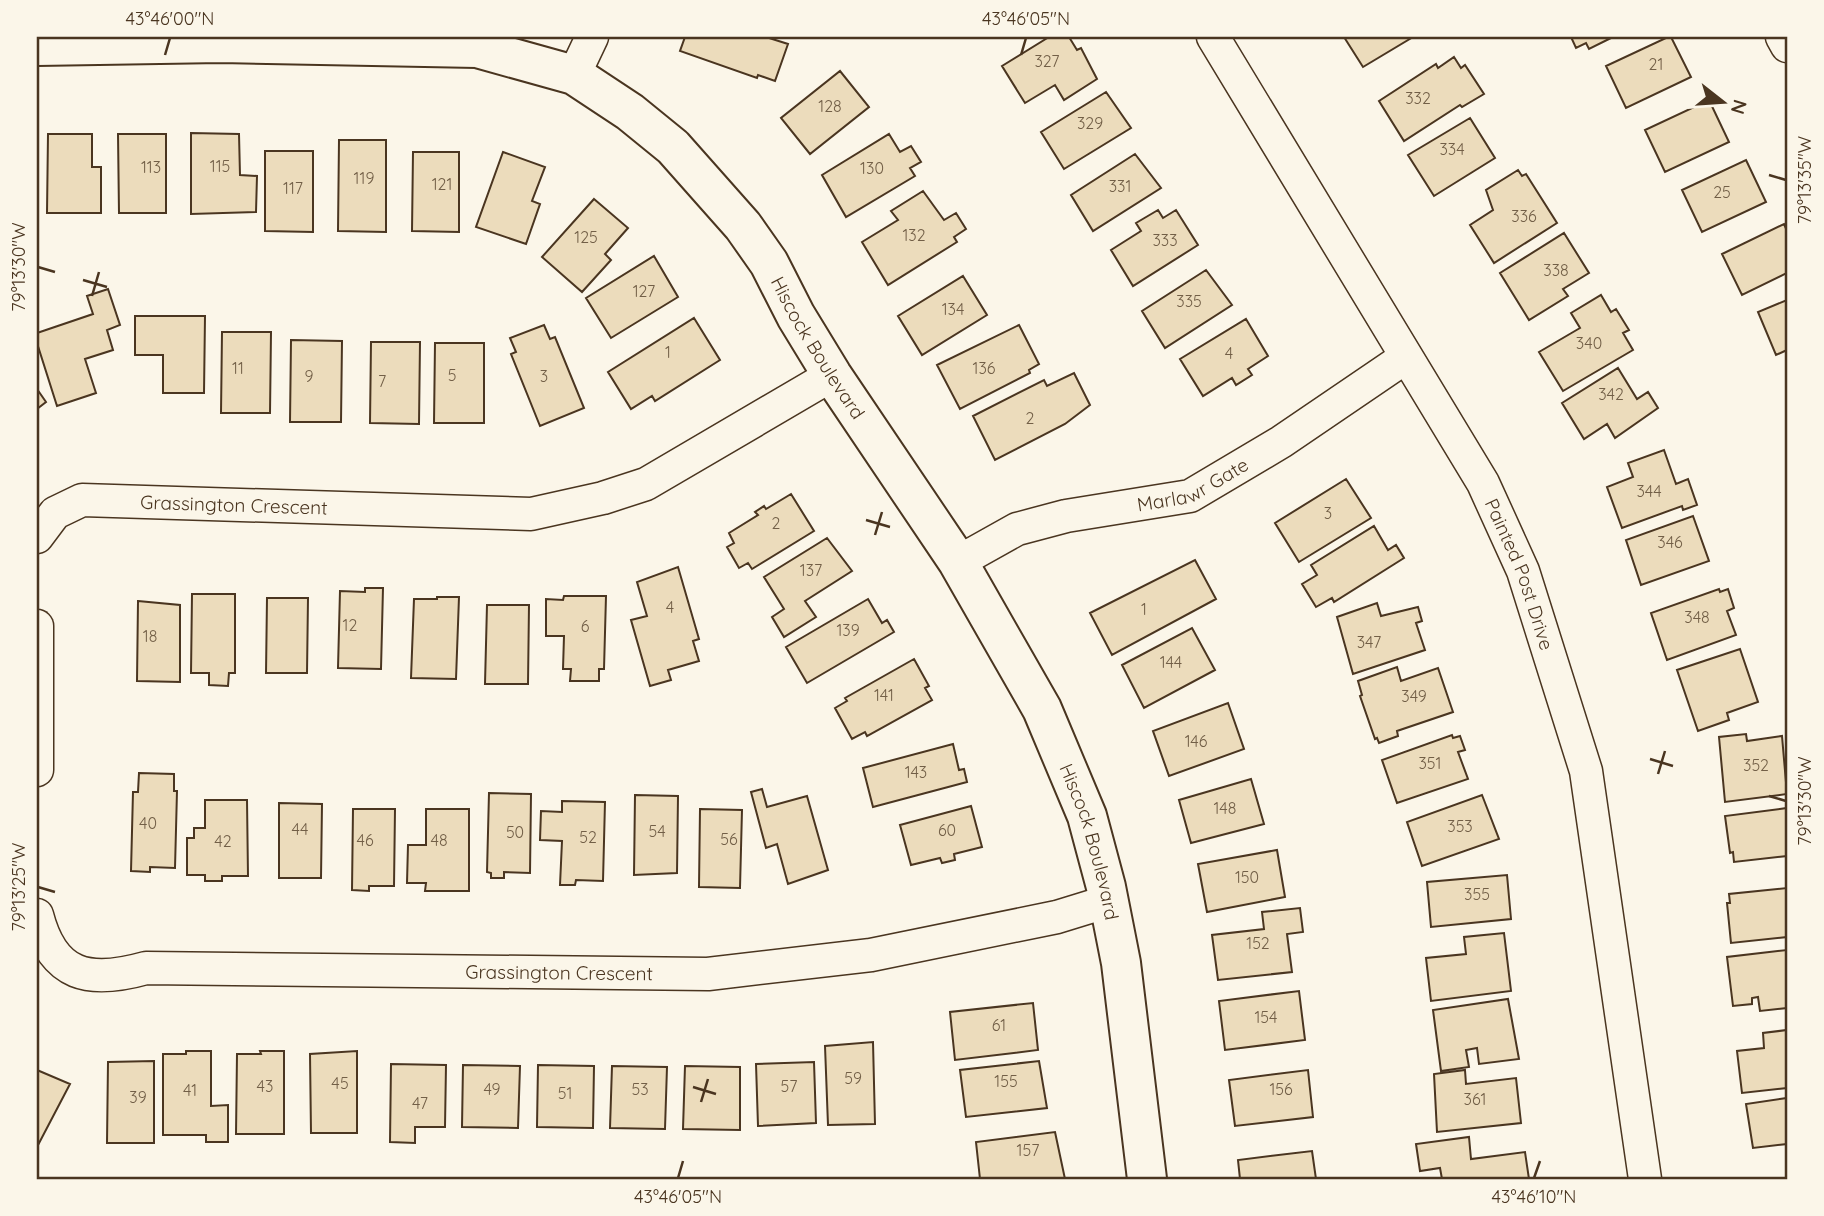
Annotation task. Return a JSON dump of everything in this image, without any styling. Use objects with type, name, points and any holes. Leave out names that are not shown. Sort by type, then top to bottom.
[{"type":"street","points":[[574,75],[592,37]]},
{"type":"street","name":"Painted Post Drive","points":[[1213,37],[1483,483],[1523,571],[1586,771],[1645,1179]]},
{"type":"street","points":[[1782,37],[1787,46]]},
{"type":"street","name":"Hiscock Boulevard","points":[[37,46],[221,43],[477,48],[574,75],[630,112],[673,147],[743,226],[769,263],[796,316],[832,375],[958,562],[1042,709],[1087,816],[1109,901],[1126,999],[1147,1179]]},
{"type":"street","name":"Marlawr Gate","points":[[958,562],[1017,529],[1066,516],[1190,496],[1280,442],[1406,357]]},
{"type":"street","name":"Grassington Crescent","points":[[37,537],[55,513],[82,500],[531,513],[543,511],[646,485],[832,375]]},
{"type":"street","points":[[37,626],[37,770]]},
{"type":"street","name":"Grassington Crescent","points":[[37,915],[43,940],[59,962],[78,973],[104,976],[146,968],[708,974],[871,955],[1057,917],[1109,901]]},
{"type":"building","points":[[685,37],[766,37],[788,44],[775,81],[758,75],[757,78],[680,51]]},
{"type":"building","points":[[1049,37],[1069,37],[1077,50],[1081,48],[1097,79],[1064,100],[1055,85],[1025,103],[1002,66]]},
{"type":"building","points":[[1344,37],[1413,37],[1363,67]]},
{"type":"building","points":[[1571,37],[1613,37],[1589,49],[1586,43],[1576,48]]},
{"type":"building","points":[[1671,37],[1691,77],[1626,108],[1606,66]]},
{"type":"building","points":[[1454,57],[1461,68],[1465,65],[1484,94],[1462,107],[1460,105],[1404,141],[1379,101],[1436,64],[1438,68]]},
{"type":"building","points":[[840,71],[869,107],[810,154],[781,118]]},
{"type":"building","points":[[1106,92],[1131,128],[1064,169],[1041,132]]},
{"type":"building","points":[[1709,100],[1729,142],[1665,172],[1645,130]]},
{"type":"building","points":[[1470,118],[1495,158],[1434,196],[1408,155]]},
{"type":"building","points":[[191,133],[239,134],[240,175],[257,176],[256,212],[191,214]]},
{"type":"building","points":[[48,134],[92,134],[92,167],[101,167],[101,213],[47,213]]},
{"type":"building","points":[[118,134],[166,134],[166,213],[119,213]]},
{"type":"building","points":[[889,134],[900,152],[911,146],[921,162],[910,168],[915,176],[846,217],[822,175]]},
{"type":"building","points":[[339,140],[386,140],[386,232],[338,231]]},
{"type":"building","points":[[265,151],[313,151],[313,232],[265,231]]},
{"type":"building","points":[[413,152],[459,152],[459,232],[412,231]]},
{"type":"building","points":[[503,152],[545,167],[532,201],[540,204],[526,244],[476,227]]},
{"type":"building","points":[[1135,154],[1161,188],[1093,231],[1071,195]]},
{"type":"building","points":[[1746,160],[1766,202],[1702,232],[1682,190]]},
{"type":"building","points":[[1518,170],[1522,176],[1526,174],[1557,223],[1494,263],[1470,225],[1493,210],[1486,190]]},
{"type":"building","points":[[923,191],[944,220],[956,213],[966,229],[954,237],[957,242],[888,285],[862,242],[898,220],[891,211]]},
{"type":"building","points":[[594,199],[628,228],[605,254],[611,260],[582,292],[542,257]]},
{"type":"building","points":[[1158,210],[1163,218],[1176,210],[1198,245],[1133,286],[1111,250],[1141,231],[1136,223]]},
{"type":"building","points":[[1784,224],[1787,231],[1787,273],[1742,295],[1722,254]]},
{"type":"building","points":[[1564,233],[1589,273],[1563,289],[1568,296],[1529,320],[1500,273]]},
{"type":"building","points":[[654,256],[678,297],[611,338],[586,298]]},
{"type":"building","points":[[1206,270],[1232,305],[1165,348],[1142,311]]},
{"type":"building","points":[[963,276],[987,315],[922,355],[898,316]]},
{"type":"building","points":[[108,289],[120,325],[107,330],[113,350],[85,359],[96,393],[57,406],[37,343],[37,333],[93,314],[87,296]]},
{"type":"building","points":[[1601,295],[1611,312],[1616,309],[1629,330],[1623,333],[1633,350],[1563,391],[1539,352],[1580,328],[1571,313]]},
{"type":"building","points":[[1787,300],[1787,350],[1776,355],[1758,312]]},
{"type":"building","points":[[135,316],[205,316],[204,393],[163,393],[163,355],[135,355]]},
{"type":"building","points":[[694,318],[720,360],[655,401],[652,396],[631,409],[608,372]]},
{"type":"building","points":[[1246,319],[1268,356],[1248,369],[1252,375],[1236,385],[1232,378],[1203,396],[1180,359]]},
{"type":"building","points":[[544,325],[550,339],[555,337],[584,408],[540,426],[511,354],[516,352],[510,338]]},
{"type":"building","points":[[1019,325],[1039,364],[1029,370],[1030,373],[960,409],[937,365]]},
{"type":"building","points":[[222,332],[271,332],[270,413],[221,413]]},
{"type":"building","points":[[291,340],[342,341],[341,422],[290,422]]},
{"type":"building","points":[[371,342],[420,342],[419,424],[370,423]]},
{"type":"building","points":[[435,343],[484,343],[484,423],[434,423]]},
{"type":"building","points":[[1618,368],[1637,399],[1648,392],[1658,408],[1615,438],[1607,424],[1584,439],[1562,403]]},
{"type":"building","points":[[1074,373],[1090,405],[1065,424],[995,460],[973,416],[1044,380],[1047,386]]},
{"type":"building","points":[[37,389],[46,402],[37,409]]},
{"type":"building","points":[[1664,450],[1676,484],[1688,479],[1697,505],[1683,510],[1682,506],[1622,528],[1607,487],[1633,477],[1628,463]]},
{"type":"building","points":[[1346,479],[1371,518],[1299,562],[1275,523]]},
{"type":"building","points":[[791,494],[814,531],[752,569],[748,563],[739,568],[727,547],[734,543],[729,533],[758,515],[755,512],[764,506],[766,509]]},
{"type":"building","points":[[1693,516],[1709,561],[1641,585],[1626,540]]},
{"type":"building","points":[[1374,526],[1388,550],[1396,545],[1404,558],[1334,602],[1332,598],[1316,607],[1302,584],[1317,575],[1311,565]]},
{"type":"building","points":[[827,538],[852,571],[805,601],[816,617],[784,637],[772,617],[784,609],[764,577]]},
{"type":"building","points":[[1195,560],[1216,599],[1112,655],[1090,613]]},
{"type":"building","points":[[678,567],[699,639],[693,641],[699,661],[668,670],[671,680],[650,686],[631,620],[647,616],[637,582]]},
{"type":"building","points":[[365,588],[383,588],[381,669],[338,668],[340,591],[365,592]]},
{"type":"building","points":[[1719,589],[1720,592],[1728,589],[1734,608],[1727,611],[1736,635],[1667,660],[1651,613]]},
{"type":"building","points":[[192,594],[235,594],[235,673],[229,673],[228,686],[209,685],[209,673],[191,673]]},
{"type":"building","points":[[564,596],[606,596],[604,669],[599,669],[599,681],[570,681],[571,669],[563,669],[564,636],[546,636],[546,599],[563,600]]},
{"type":"building","points":[[459,597],[456,679],[411,678],[414,599]]},
{"type":"building","points":[[267,598],[308,598],[307,673],[266,673]]},
{"type":"building","points":[[868,599],[882,623],[887,620],[894,632],[807,683],[786,647]]},
{"type":"building","points":[[138,601],[180,605],[180,682],[137,681]]},
{"type":"building","points":[[1377,603],[1381,616],[1418,607],[1422,621],[1416,623],[1425,650],[1353,674],[1337,617]]},
{"type":"building","points":[[487,605],[529,605],[528,684],[485,684]]},
{"type":"building","points":[[1192,628],[1215,670],[1144,708],[1122,665]]},
{"type":"building","points":[[1740,649],[1758,702],[1727,713],[1729,720],[1698,731],[1677,670]]},
{"type":"building","points":[[914,659],[929,686],[925,688],[932,700],[867,736],[865,732],[852,739],[835,708],[847,701],[845,698]]},
{"type":"building","points":[[1397,667],[1401,681],[1438,668],[1453,712],[1397,731],[1398,736],[1379,743],[1377,738],[1375,739],[1360,696],[1362,695],[1358,681]]},
{"type":"building","points":[[1228,703],[1244,749],[1169,776],[1153,731]]},
{"type":"building","points":[[1746,734],[1747,741],[1782,736],[1787,794],[1725,802],[1719,737]]},
{"type":"building","points":[[1452,735],[1453,738],[1460,736],[1465,750],[1458,752],[1468,779],[1397,803],[1382,760]]},
{"type":"building","points":[[953,744],[959,770],[964,769],[967,782],[873,807],[863,768]]},
{"type":"building","points":[[139,773],[174,774],[174,791],[177,791],[175,868],[150,867],[150,872],[131,871],[133,792],[138,792]]},
{"type":"building","points":[[1251,779],[1264,824],[1191,843],[1179,800]]},
{"type":"building","points":[[762,789],[767,807],[807,796],[828,870],[788,884],[777,844],[766,848],[751,792]]},
{"type":"building","points":[[489,793],[531,794],[530,873],[504,872],[504,878],[491,878],[491,873],[487,872]]},
{"type":"building","points":[[635,795],[678,796],[677,873],[634,875]]},
{"type":"building","points":[[1482,795],[1499,839],[1422,866],[1407,822]]},
{"type":"building","points":[[205,800],[247,800],[248,876],[222,876],[222,881],[205,881],[205,875],[187,875],[187,838],[194,838],[194,828],[205,828]]},
{"type":"building","points":[[562,801],[605,802],[603,881],[576,880],[575,885],[560,885],[562,841],[540,840],[541,811],[562,812]]},
{"type":"building","points":[[279,803],[322,804],[321,878],[279,878]]},
{"type":"building","points":[[971,806],[982,847],[954,854],[955,860],[942,863],[940,858],[911,865],[900,825]]},
{"type":"building","points":[[1787,808],[1787,856],[1734,862],[1733,852],[1730,853],[1725,816]]},
{"type":"building","points":[[353,809],[395,809],[394,886],[369,886],[369,891],[352,890]]},
{"type":"building","points":[[426,809],[469,809],[469,891],[425,891],[426,883],[407,883],[408,845],[426,845]]},
{"type":"building","points":[[700,809],[742,810],[740,888],[699,887]]},
{"type":"building","points":[[1277,850],[1285,897],[1207,912],[1198,864]]},
{"type":"building","points":[[1507,875],[1511,919],[1431,927],[1427,882]]},
{"type":"building","points":[[1787,888],[1787,937],[1731,943],[1727,903],[1730,903],[1729,894]]},
{"type":"building","points":[[1300,908],[1303,932],[1287,934],[1292,972],[1218,980],[1212,935],[1264,929],[1262,912]]},
{"type":"building","points":[[1504,933],[1511,991],[1431,1001],[1426,958],[1466,954],[1464,937]]},
{"type":"building","points":[[1787,950],[1787,1008],[1760,1011],[1758,997],[1752,998],[1752,1004],[1733,1006],[1727,957]]},
{"type":"building","points":[[1299,991],[1305,1040],[1225,1050],[1219,1001]]},
{"type":"building","points":[[1508,999],[1519,1059],[1479,1064],[1477,1048],[1466,1050],[1469,1067],[1441,1071],[1433,1010]]},
{"type":"building","points":[[1033,1003],[1038,1050],[955,1060],[950,1012]]},
{"type":"building","points":[[1787,1030],[1787,1088],[1742,1093],[1737,1051],[1764,1048],[1763,1033]]},
{"type":"building","points":[[873,1042],[875,1124],[828,1125],[825,1046]]},
{"type":"building","points":[[186,1051],[211,1051],[211,1106],[228,1105],[228,1142],[206,1142],[206,1135],[163,1135],[163,1054],[186,1054]]},
{"type":"building","points":[[260,1051],[284,1051],[284,1134],[236,1134],[237,1054],[261,1054]]},
{"type":"building","points":[[357,1051],[357,1133],[311,1133],[310,1054]]},
{"type":"building","points":[[154,1061],[154,1143],[107,1143],[108,1062]]},
{"type":"building","points":[[1039,1061],[1047,1108],[966,1117],[960,1070]]},
{"type":"building","points":[[814,1062],[816,1123],[758,1126],[756,1064]]},
{"type":"building","points":[[391,1064],[446,1065],[445,1127],[415,1127],[415,1143],[390,1142]]},
{"type":"building","points":[[463,1065],[520,1066],[518,1128],[462,1127]]},
{"type":"building","points":[[538,1065],[594,1066],[593,1128],[537,1127]]},
{"type":"building","points":[[612,1066],[667,1067],[665,1129],[610,1128]]},
{"type":"building","points":[[685,1066],[740,1067],[740,1130],[683,1129]]},
{"type":"building","points":[[37,1070],[70,1084],[37,1147]]},
{"type":"building","points":[[1308,1070],[1313,1117],[1235,1126],[1229,1080]]},
{"type":"building","points":[[1465,1070],[1466,1084],[1516,1078],[1521,1123],[1437,1132],[1434,1074]]},
{"type":"building","points":[[1787,1098],[1787,1144],[1753,1148],[1746,1104]]},
{"type":"building","points":[[1055,1132],[1065,1179],[980,1179],[976,1142]]},
{"type":"building","points":[[1469,1137],[1471,1159],[1525,1152],[1529,1179],[1442,1179],[1440,1168],[1420,1171],[1416,1144]]},
{"type":"building","points":[[1312,1151],[1316,1179],[1240,1179],[1238,1160]]}]
